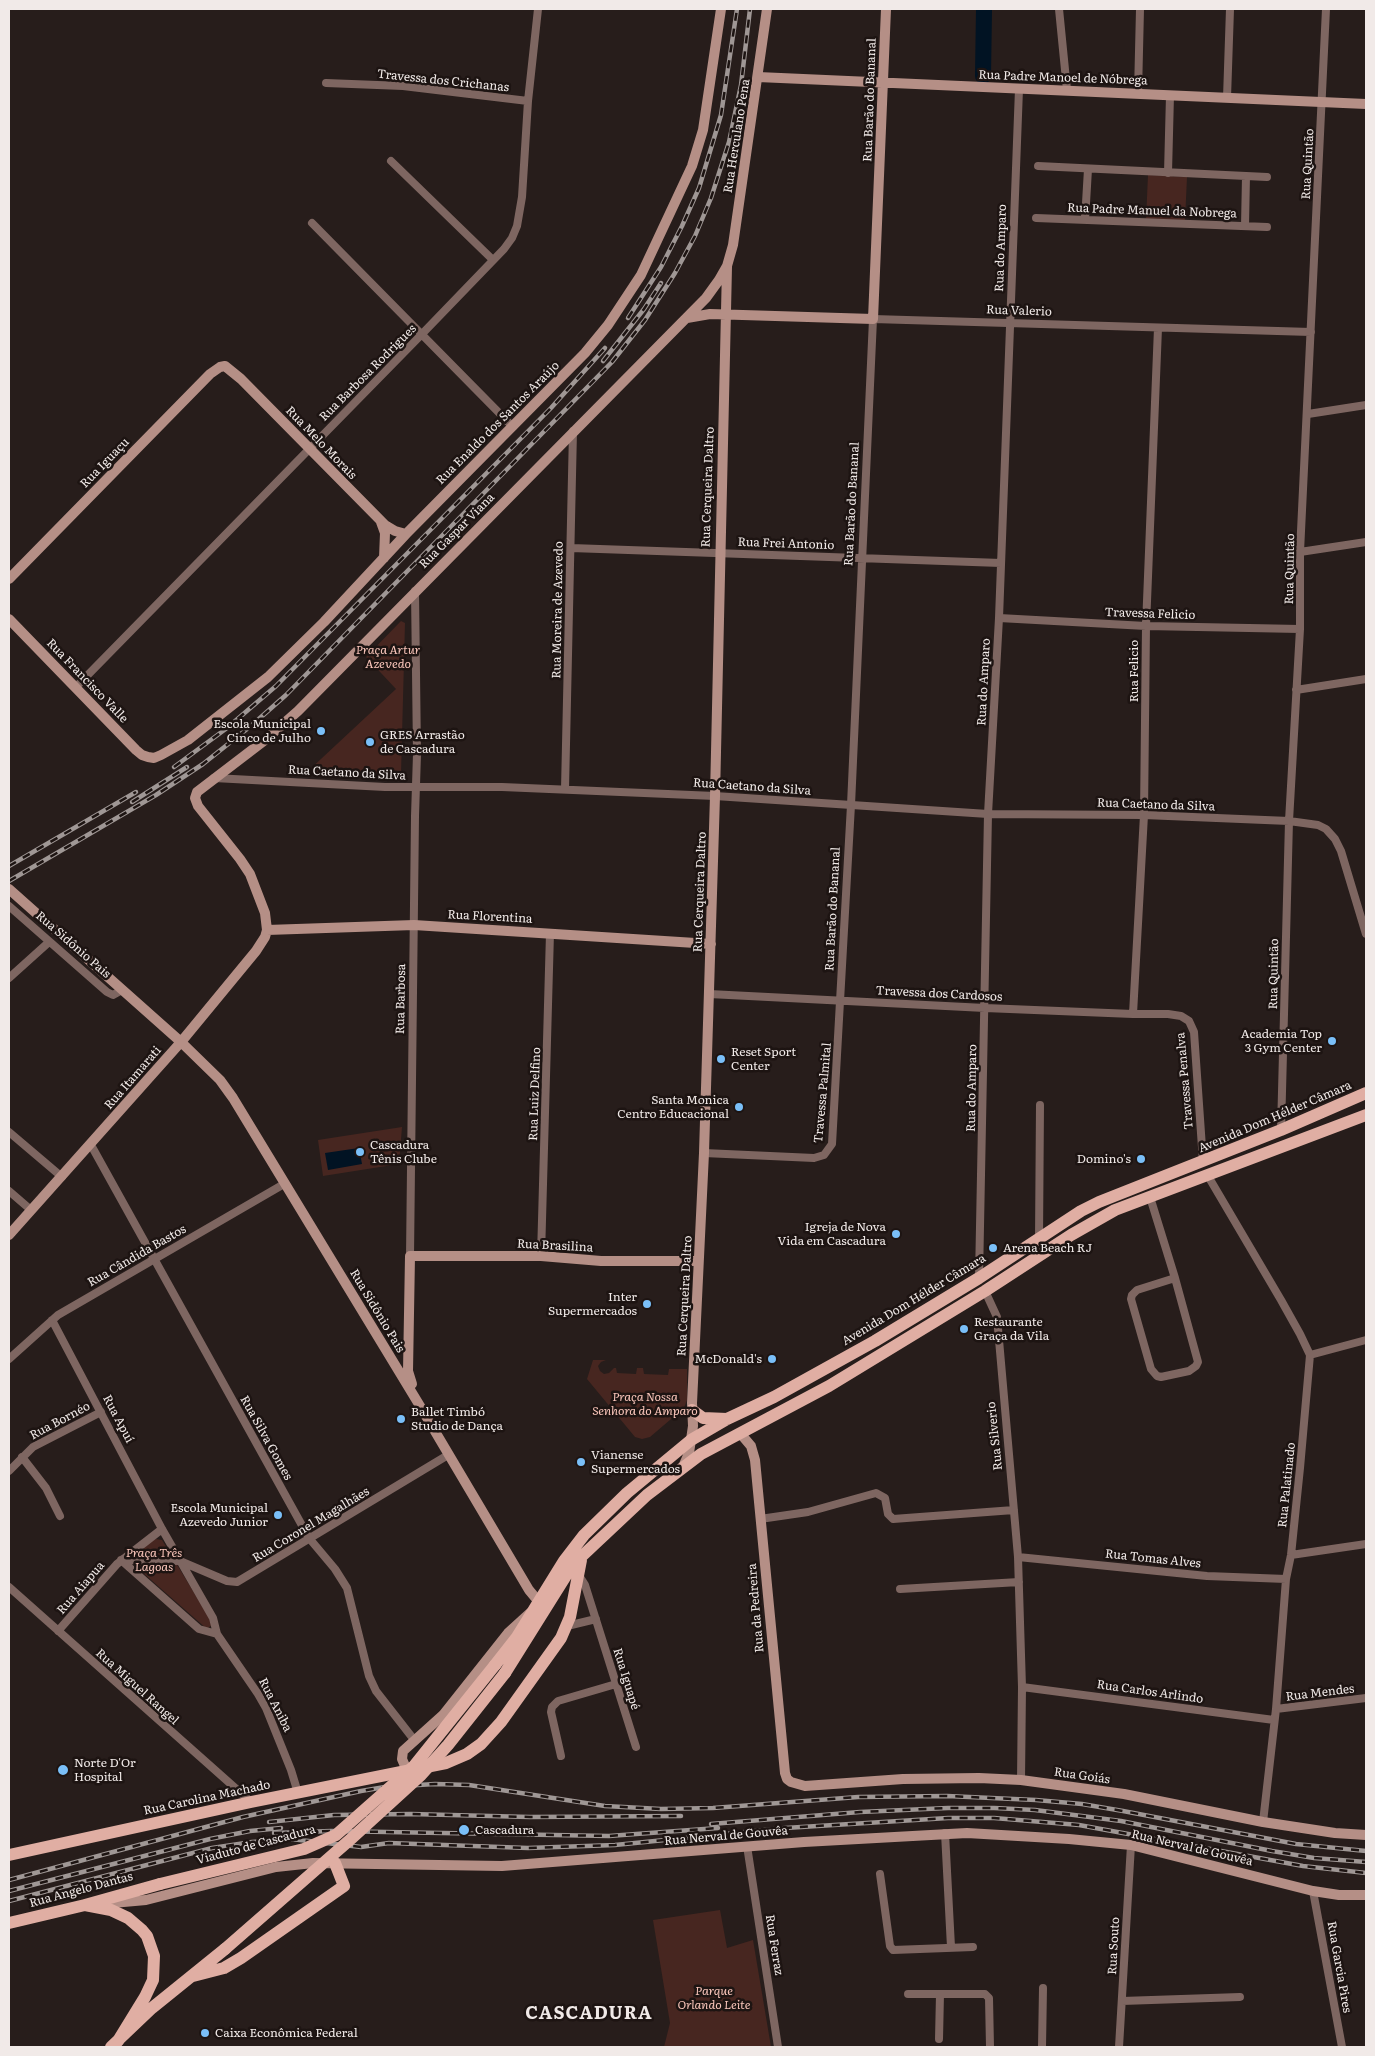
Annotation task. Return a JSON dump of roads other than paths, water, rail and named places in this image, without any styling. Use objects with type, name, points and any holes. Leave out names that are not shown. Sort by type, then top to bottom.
[{"type":"main road","name":"Rua Enaldo dos Santos Araújo","points":[[148,757],[154,758],[188,740],[268,677],[324,622],[406,534],[585,353],[608,325],[641,275],[682,190],[697,152],[703,130],[721,9]]},
{"type":"main road","name":"Rua Herculano Pena","points":[[727,266],[733,245],[768,9]]},
{"type":"main road","name":"Rua Barão do Bananal","points":[[873,319],[886,9]]},
{"type":"main road","name":"Rua Padre Manoel de Nóbrega","points":[[758,76],[1366,104]]},
{"type":"main road","name":"Rua Cerqueira Daltro","points":[[683,1467],[689,1453],[691,1440],[704,1152],[715,796],[719,553],[727,266]]},
{"type":"main road","name":"Rua Gaspar Viana","points":[[267,930],[261,899],[250,874],[196,802],[197,792],[287,722],[706,298],[727,266]]},
{"type":"main road","points":[[686,318],[701,314],[726,315]]},
{"type":"main road","name":"Rua Valerio","points":[[726,315],[873,319]]},
{"type":"main road","name":"Rua Melo Morais","points":[[220,367],[226,366],[241,379],[381,521],[395,531],[406,534]]},
{"type":"main road","name":"Rua Iguaçu","points":[[9,579],[210,374],[220,367]]},
{"type":"main road","points":[[381,521],[385,534],[384,558]]},
{"type":"main road","name":"Rua Francisco Valle","points":[[9,620],[136,750],[148,757]]},
{"type":"main road","name":"Rua Sidônio Pais","points":[[9,889],[182,1042],[206,1065],[228,1092],[420,1406],[529,1590],[536,1607]]},
{"type":"main road","name":"Rua Florentina","points":[[267,930],[414,925],[711,944]]},
{"type":"main road","name":"Rua Itamarati","points":[[9,1235],[182,1042],[262,943],[267,930]]},
{"type":"main road","name":"Avenida Dom Hélder Câmara","points":[[500,1669],[517,1637],[564,1561],[584,1535],[627,1493],[691,1440],[875,1341],[1099,1202],[1203,1162],[1366,1093]]},
{"type":"main road","points":[[118,2045],[152,2008],[225,1949],[421,1775],[448,1745],[567,1574],[581,1557],[647,1495],[683,1467],[701,1454],[829,1386],[985,1291],[1078,1231],[1115,1210],[1366,1115]]},
{"type":"main road","name":"Rua Brasilina","points":[[410,1256],[542,1256],[601,1261],[698,1261]]},
{"type":"main road","name":"Rua Barbosa","points":[[410,1256],[408,1371],[420,1406]]},
{"type":"main road","points":[[692,1410],[704,1418],[727,1419]]},
{"type":"main road","name":"Rua da Pedreira","points":[[740,1433],[753,1451],[785,1773],[787,1779],[791,1782]]},
{"type":"main road","points":[[411,1771],[454,1760],[481,1744],[501,1722],[561,1638],[567,1626],[581,1557]]},
{"type":"main road","name":"Avenida Dom Hélder Câmara","points":[[411,1771],[405,1766],[402,1754],[406,1748],[443,1715],[518,1622],[536,1607]]},
{"type":"main road","name":"Viaduto de Cascadura","points":[[160,1884],[304,1849],[336,1835],[414,1766],[500,1669]]},
{"type":"main road","name":"Rua Carolina Machado","points":[[9,1855],[251,1802],[411,1771]]},
{"type":"main road","name":"Rua Goiás","points":[[791,1782],[806,1786],[903,1779],[979,1778],[1021,1780],[1124,1794],[1263,1822],[1336,1834],[1366,1835]]},
{"type":"main road","name":"Rua Nerval de Gouvêa","points":[[85,1905],[117,1904],[146,1900],[276,1867],[313,1863],[502,1866],[747,1846],[945,1833],[986,1833],[1131,1845],[1313,1891],[1366,1895]]},
{"type":"main road","points":[[193,1976],[224,1968],[241,1958],[344,1886],[336,1863]]},
{"type":"main road","name":"Rua Angelo Dantas","points":[[9,1923],[85,1905],[160,1884]]},
{"type":"main road","points":[[85,1905],[111,1910],[128,1918],[147,1936],[154,1956],[153,1980],[118,2045]]},
{"type":"street","name":"Rua Barbosa Rodrigues","points":[[76,687],[494,260],[512,238],[517,226],[522,196],[528,101],[538,9]]},
{"type":"street","points":[[1059,9],[1067,90]]},
{"type":"street","points":[[1138,93],[1140,9]]},
{"type":"street","points":[[1227,98],[1230,9]]},
{"type":"street","name":"Rua Quintão","points":[[1281,1130],[1289,821],[1300,629],[1300,552],[1326,9]]},
{"type":"street","name":"Travessa dos Crichanas","points":[[326,83],[403,86],[528,101]]},
{"type":"street","name":"Rua do Amparo","points":[[979,1278],[988,814],[999,618],[1019,89]]},
{"type":"street","points":[[1168,172],[1170,95]]},
{"type":"street","points":[[391,161],[494,260]]},
{"type":"street","points":[[1038,166],[1267,177]]},
{"type":"street","points":[[1085,220],[1088,169]]},
{"type":"street","points":[[1245,226],[1246,176]]},
{"type":"street","name":"Rua Padre Manuel da Nobrega","points":[[1036,218],[1267,227]]},
{"type":"street","points":[[312,223],[513,427]]},
{"type":"street","name":"Rua Valerio","points":[[873,319],[1311,332]]},
{"type":"street","name":"Rua Barão do Bananal","points":[[841,1000],[873,319]]},
{"type":"street","name":"Rua Felicio","points":[[1134,1014],[1144,815],[1146,626],[1158,328]]},
{"type":"street","points":[[1308,414],[1366,405]]},
{"type":"street","name":"Rua Moreira de Azevedo","points":[[565,789],[573,432]]},
{"type":"street","points":[[1300,552],[1366,542]]},
{"type":"street","name":"Rua Frei Antonio","points":[[571,548],[1001,563]]},
{"type":"street","name":"Rua Barbosa","points":[[410,1256],[417,754],[415,591]]},
{"type":"street","name":"Travessa Felicio","points":[[999,618],[1146,626],[1300,629]]},
{"type":"street","points":[[1296,690],[1366,679]]},
{"type":"street","name":"Rua Caetano da Silva","points":[[214,778],[416,788],[502,787],[565,789],[715,796],[988,814],[1144,815],[1289,821],[1318,825],[1326,829],[1335,839],[1341,850],[1366,934]]},
{"type":"street","name":"Rua Sidônio Pais","points":[[9,906],[109,993],[116,994],[119,987]]},
{"type":"street","name":"Rua Luiz Delfino","points":[[542,1256],[550,933]]},
{"type":"street","points":[[9,978],[49,942]]},
{"type":"street","name":"Travessa dos Cardosos","points":[[709,994],[984,1008],[1168,1014]]},
{"type":"street","name":"Travessa Palmital","points":[[704,1152],[807,1158],[818,1157],[827,1152],[832,1144],[841,1000]]},
{"type":"street","name":"Travessa Penalva","points":[[1168,1014],[1181,1016],[1189,1021],[1194,1032],[1203,1162]]},
{"type":"street","points":[[1038,1239],[1040,1105]]},
{"type":"street","points":[[9,1132],[62,1177]]},
{"type":"street","name":"Rua Silva Gomes","points":[[91,1145],[309,1538],[335,1569],[346,1588],[364,1662],[376,1691],[415,1741]]},
{"type":"street","points":[[1208,1176],[1281,1300],[1310,1355],[1366,1340]]},
{"type":"street","name":"Rua Cândida Bastos","points":[[9,1359],[52,1320],[153,1259],[284,1184]]},
{"type":"street","points":[[9,1191],[31,1210]]},
{"type":"street","points":[[1150,1197],[1175,1278],[1198,1362],[1189,1371],[1162,1377],[1157,1376],[1150,1369],[1132,1295],[1137,1290],[1175,1278]]},
{"type":"street","name":"Rua Silverio","points":[[985,1291],[997,1317],[1018,1557],[1022,1687],[1021,1780]]},
{"type":"street","name":"Rua Apuí","points":[[52,1320],[162,1529]]},
{"type":"street","name":"Rua Palatinado","points":[[1263,1822],[1276,1709],[1286,1578],[1291,1555],[1310,1355]]},
{"type":"street","name":"Rua Bornéo","points":[[9,1471],[34,1447],[101,1412]]},
{"type":"street","name":"Rua Coronel Magalhães","points":[[180,1561],[227,1581],[237,1582],[448,1455]]},
{"type":"street","points":[[22,1457],[46,1488],[60,1516]]},
{"type":"street","points":[[760,1519],[808,1512],[876,1493],[885,1498],[888,1514],[894,1519],[1014,1510]]},
{"type":"street","points":[[162,1529],[213,1618],[217,1634],[199,1629],[121,1560],[162,1529]]},
{"type":"street","points":[[1291,1555],[1366,1544]]},
{"type":"street","name":"Rua Tomas Alves","points":[[1018,1557],[1207,1576],[1286,1578]]},
{"type":"street","points":[[121,1560],[180,1561]]},
{"type":"street","name":"Rua Aiapua","points":[[58,1631],[121,1560]]},
{"type":"street","name":"Rua Iguapé","points":[[578,1573],[585,1585],[636,1747]]},
{"type":"street","points":[[900,1590],[1019,1582]]},
{"type":"street","name":"Rua Miguel Rangel","points":[[9,1587],[251,1802]]},
{"type":"street","points":[[567,1626],[596,1619]]},
{"type":"street","name":"Rua Aniba","points":[[217,1634],[266,1708],[291,1770],[298,1793]]},
{"type":"street","points":[[561,1756],[551,1712],[552,1707],[558,1701],[616,1684]]},
{"type":"street","name":"Rua Carlos Arlindo","points":[[1022,1687],[1274,1720]]},
{"type":"street","name":"Rua Mendes","points":[[1276,1709],[1366,1698]]},
{"type":"street","points":[[945,1833],[951,1947]]},
{"type":"street","name":"Rua Souto","points":[[1119,2047],[1131,1845]]},
{"type":"street","name":"Rua Ferraz","points":[[747,1846],[778,2047]]},
{"type":"street","points":[[880,1874],[891,1948],[896,1951],[973,1947]]},
{"type":"street","name":"Rua Garcia Pires","points":[[1313,1891],[1342,2047]]},
{"type":"street","points":[[1042,2047],[1043,1988]]},
{"type":"street","points":[[908,1994],[980,1992],[987,1995],[990,2047]]},
{"type":"street","points":[[939,2039],[940,1994]]},
{"type":"street","points":[[1122,2001],[1240,1997]]},
{"type":"water","points":[[359,1148],[362,1164],[328,1170],[325,1153]]},
{"type":"waterway","points":[[983,76],[984,9]]},
{"type":"railway","points":[[628,318],[661,267],[699,188],[721,115],[737,9]]},
{"type":"railway","points":[[9,881],[156,795],[203,764],[252,725],[286,695],[612,362],[645,320],[675,273],[695,236],[711,198],[729,142],[741,85],[750,9]]},
{"type":"railway","points":[[603,361],[644,309],[661,283]]},
{"type":"railway","points":[[174,767],[227,728],[276,686],[551,408],[605,348]]},
{"type":"railway","points":[[132,802],[187,767]]},
{"type":"railway","points":[[9,866],[136,792]]},
{"type":"railway","points":[[9,1880],[243,1817],[361,1791],[385,1787],[435,1784],[469,1785],[605,1806],[661,1809],[713,1808],[858,1797],[947,1796],[1036,1800],[1082,1804],[1296,1844],[1366,1851]]},
{"type":"railway","points":[[711,1824],[860,1812],[948,1808],[1035,1810],[1121,1821],[1314,1858],[1366,1862]]},
{"type":"railway","points":[[269,1822],[334,1815],[681,1816]]},
{"type":"railway","points":[[9,1901],[212,1848],[252,1842],[291,1839],[361,1847],[389,1843],[528,1848],[615,1845],[785,1828],[948,1818],[994,1818],[1079,1825],[1303,1866],[1366,1873]]},
{"type":"railway","points":[[9,1891],[210,1839],[250,1831],[281,1828]]},
{"type":"railway","points":[[274,1833],[331,1831],[609,1836],[718,1828]]},
{"type":"place","name":"Escola Municipal Cinco de Julho","points":[[321,731]]},
{"type":"place","name":"GRES Arrastão de Cascadura","points":[[370,742]]},
{"type":"place","name":"Academia Top 3 Gym Center","points":[[1332,1041]]},
{"type":"place","name":"Reset Sport Center","points":[[721,1059]]},
{"type":"place","name":"Santa Monica Centro Educacional","points":[[739,1107]]},
{"type":"place","name":"Cascadura Tênis Clube","points":[[360,1152]]},
{"type":"place","name":"Domino's","points":[[1141,1159]]},
{"type":"place","name":"Igreja de Nova Vida em Cascadura","points":[[896,1234]]},
{"type":"place","name":"Arena Beach RJ","points":[[993,1248]]},
{"type":"place","name":"Inter Supermercados","points":[[647,1304]]},
{"type":"place","name":"Restaurante Graça da Vila","points":[[964,1329]]},
{"type":"place","name":"McDonald's","points":[[772,1359]]},
{"type":"place","name":"Ballet Timbó Studio de Dança","points":[[401,1419]]},
{"type":"place","name":"Vianense Supermercados","points":[[581,1462]]},
{"type":"place","name":"Escola Municipal Azevedo Junior","points":[[278,1515]]},
{"type":"place","name":"Norte D'Or Hospital","points":[[63,1770]]},
{"type":"place","name":"Cascadura","points":[[464,1830]]},
{"type":"place","name":"Caixa Econômica Federal","points":[[205,2033]]},
{"type":"district","name":"CASCADURA","points":[[589,2014]]},
{"type":"park label","name":"Praça Artur Azevedo","points":[[388,657]]},
{"type":"park label","name":"Praça Nossa Senhora do Amparo","points":[[645,1404]]},
{"type":"park label","name":"Praça Três Lagoas","points":[[154,1560]]},
{"type":"park label","name":"Parque Orlando Leite","points":[[714,1998]]}]
